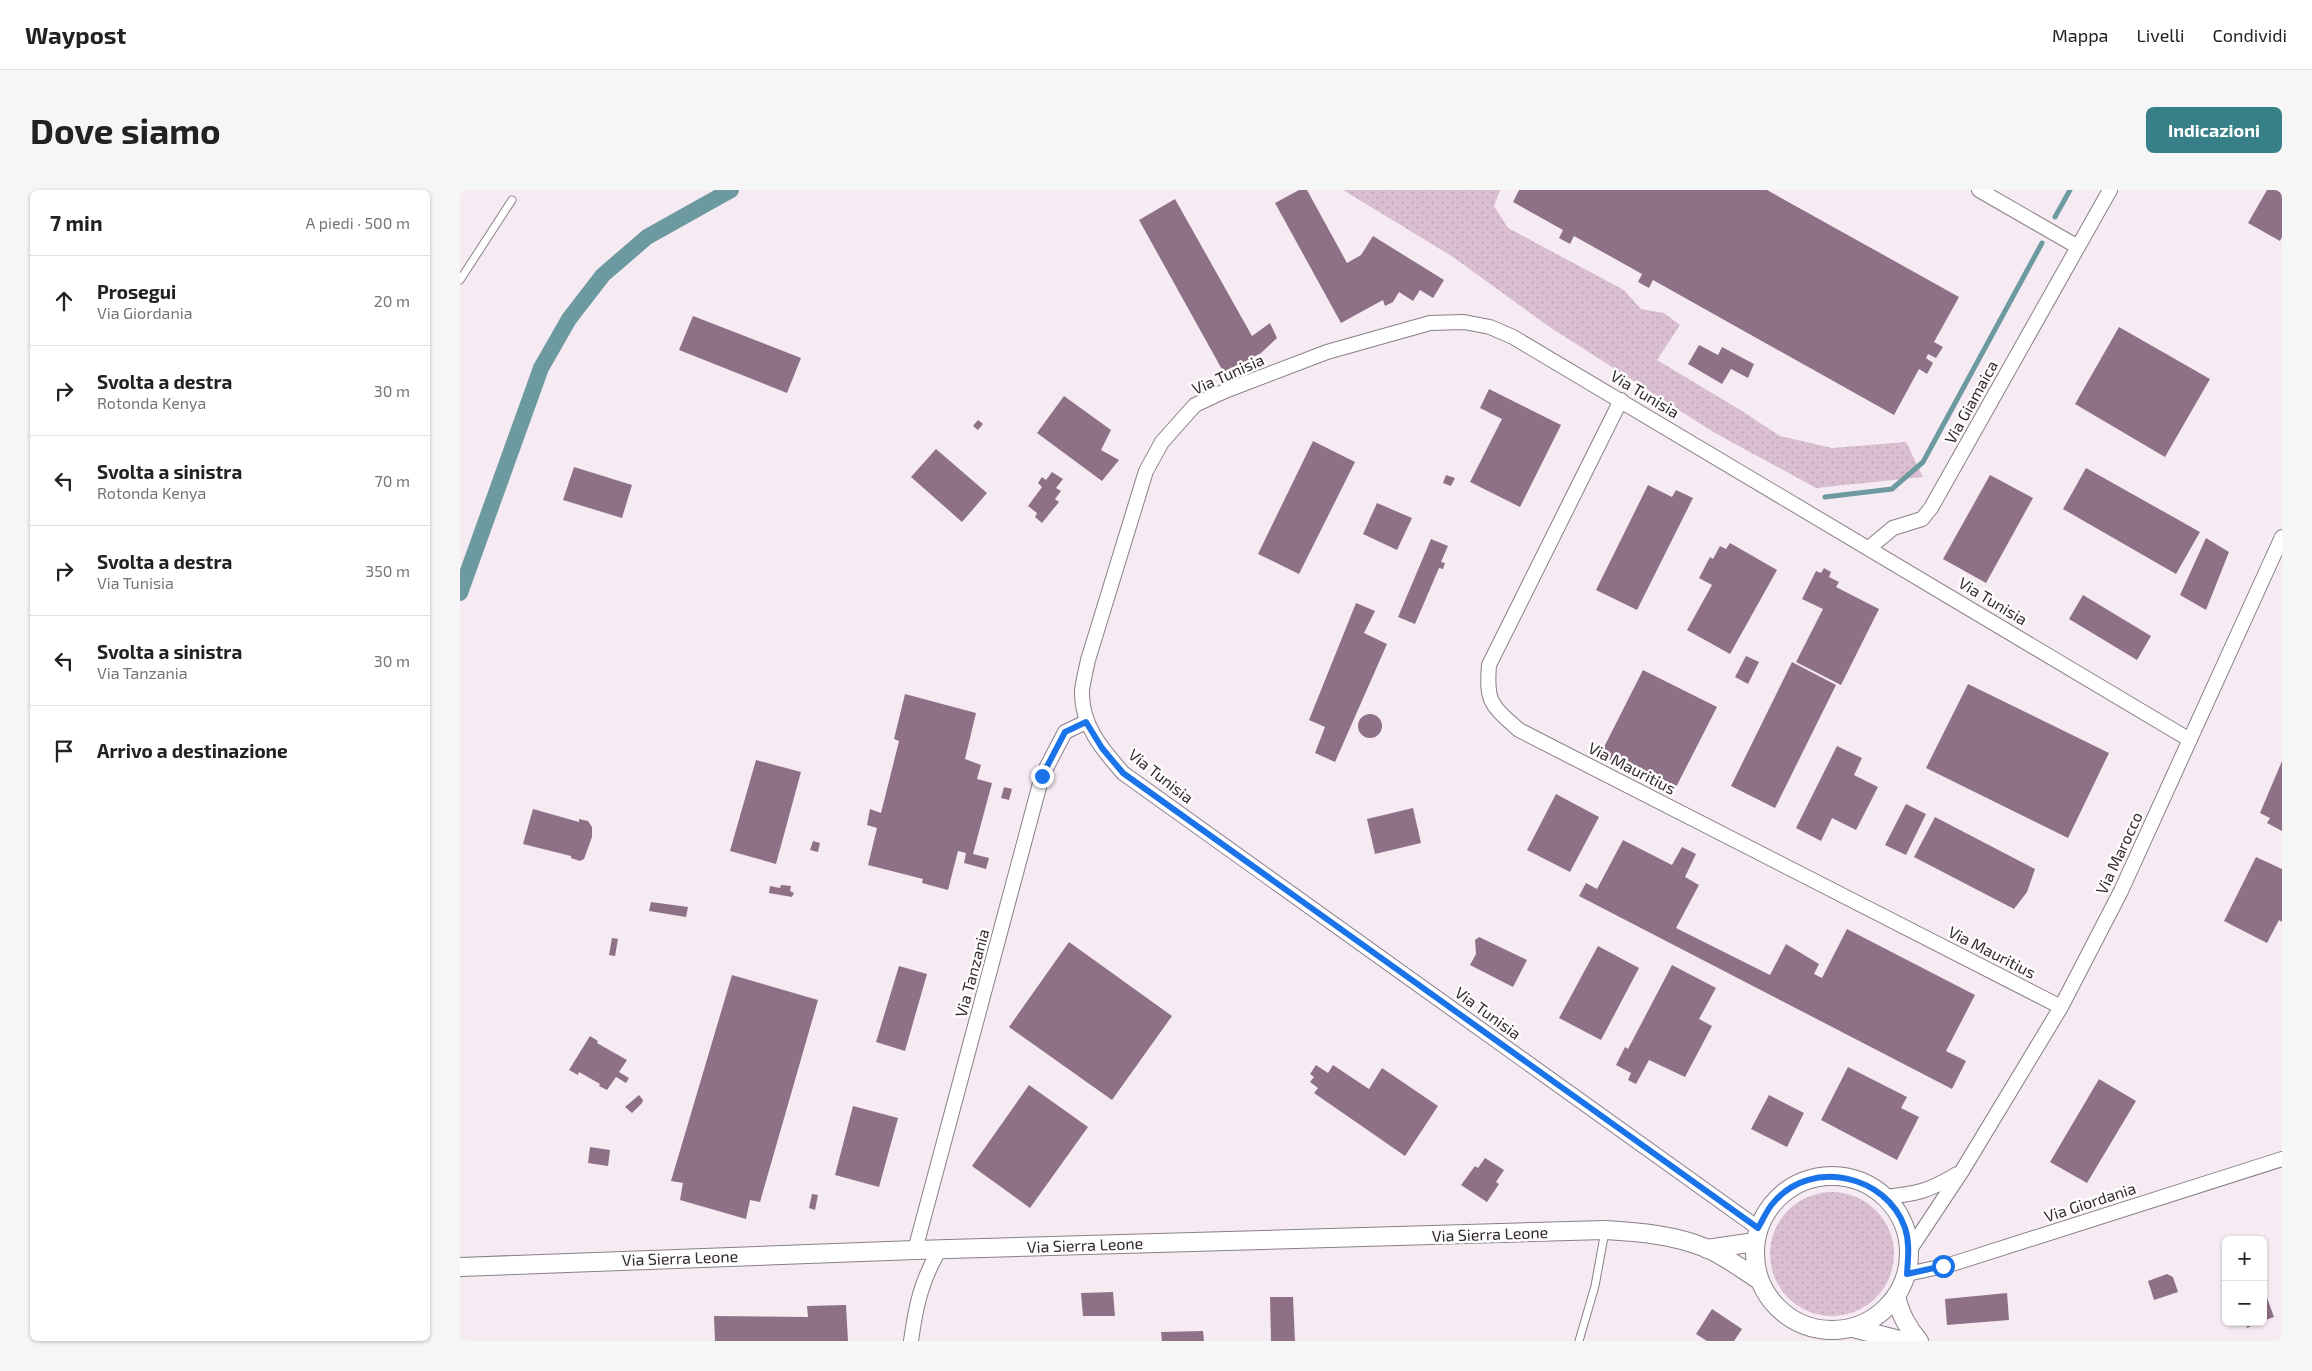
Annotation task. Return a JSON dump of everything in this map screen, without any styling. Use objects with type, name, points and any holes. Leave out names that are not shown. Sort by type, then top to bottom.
[{"type":"street","points":[[1979,190],[2078,247]]},
{"type":"street","name":"Via Giamaica","points":[[1869,548],[1893,528],[1922,519],[1931,508],[2110,190]]},
{"type":"street","name":"Via Tunisia","points":[[1757,1235],[1123,773],[1102,748],[1086,722],[1082,691],[1088,660],[1146,471],[1162,442],[1196,405],[1225,391],[1327,352],[1430,323],[1464,322],[1490,327],[1513,337],[1621,400],[2190,740]]},
{"type":"street","name":"Via Mauritius","points":[[1621,400],[1489,665],[1487,692],[1498,712],[1519,730],[2061,1007]]},
{"type":"street","name":"Via Marocco","points":[[1909,1250],[1962,1170],[2061,1007],[2121,891],[2282,537]]},
{"type":"street","name":"Via Tanzania","points":[[915,1250],[1042,776],[1065,732],[1086,722]]},
{"type":"street","name":"Via Giordania","points":[[1907,1274],[1949,1265],[2282,1159]]},
{"type":"street","name":"Via Marocco","points":[[1884,1197],[1914,1194],[1933,1188],[1962,1170]]},
{"type":"street","points":[[1853,1328],[1877,1316],[1896,1297],[1907,1274],[1909,1250],[1905,1228],[1894,1208],[1884,1197],[1865,1183],[1839,1176],[1818,1177],[1793,1186],[1774,1202],[1757,1235],[1754,1262],[1759,1280],[1771,1302],[1792,1320],[1822,1330],[1853,1328],[1903,1341]]},
{"type":"street","name":"Via Sierra Leone","points":[[460,1268],[915,1250],[1605,1230],[1642,1232],[1677,1239],[1708,1249],[1759,1280]]},
{"type":"street","name":"Via Sierra Leone","points":[[1708,1249],[1757,1235]]},
{"type":"street","points":[[911,1341],[915,1308],[924,1279],[939,1250]]},
{"type":"street","points":[[1896,1297],[1901,1315],[1908,1328],[1919,1341]]},
{"type":"lane","points":[[460,280],[512,200]]},
{"type":"lane","points":[[1579,1341],[1595,1286],[1605,1230]]},
{"type":"shaded area","points":[[1343,190],[1500,190],[1494,206],[1508,228],[1624,290],[1641,309],[1664,313],[1680,325],[1657,360],[1780,436],[1832,448],[1906,442],[1923,477],[1816,488],[1715,433],[1551,328],[1453,257]]},
{"type":"shaded area","points":[[1832,1192],[1856,1197],[1876,1210],[1889,1230],[1894,1254],[1889,1278],[1876,1298],[1856,1311],[1832,1316],[1808,1311],[1788,1298],[1775,1278],[1770,1254],[1775,1230],[1788,1210],[1808,1197]]},
{"type":"building","points":[[1299,190],[1307,190],[1347,263],[1361,255],[1373,236],[1444,280],[1433,298],[1420,290],[1413,301],[1399,292],[1393,302],[1385,306],[1383,300],[1341,323],[1275,203]]},
{"type":"building","points":[[1519,190],[1767,190],[1959,297],[1934,342],[1943,347],[1936,358],[1928,354],[1926,358],[1933,363],[1927,374],[1919,369],[1894,415],[1653,280],[1649,288],[1638,282],[1642,274],[1574,236],[1570,244],[1559,238],[1563,230],[1513,202]]},
{"type":"building","points":[[2267,190],[2282,190],[2282,237],[2280,241],[2248,223]]},
{"type":"building","points":[[1175,199],[1252,336],[1270,323],[1277,338],[1261,353],[1224,373],[1139,220]]},
{"type":"building","points":[[693,316],[801,358],[787,393],[679,350]]},
{"type":"building","points":[[2119,327],[2210,379],[2165,457],[2075,404]]},
{"type":"building","points":[[1699,345],[1718,355],[1722,347],[1754,364],[1748,378],[1731,369],[1722,384],[1688,364]]},
{"type":"building","points":[[1489,389],[1561,425],[1520,507],[1470,482],[1502,419],[1480,408]]},
{"type":"building","points":[[1064,396],[1111,430],[1101,450],[1119,460],[1102,481],[1037,433]]},
{"type":"building","points":[[978,420],[983,424],[978,430],[973,426]]},
{"type":"building","points":[[1313,441],[1355,462],[1299,574],[1258,554]]},
{"type":"building","points":[[936,449],[987,493],[962,522],[911,477]]},
{"type":"building","points":[[574,467],[632,485],[622,518],[563,500]]},
{"type":"building","points":[[2086,468],[2200,532],[2176,574],[2063,509]]},
{"type":"building","points":[[1052,472],[1063,479],[1056,488],[1061,491],[1055,499],[1059,502],[1042,523],[1035,517],[1037,513],[1028,506],[1042,487],[1038,483],[1042,477],[1046,480]]},
{"type":"building","points":[[1446,475],[1455,478],[1451,486],[1443,483]]},
{"type":"building","points":[[1990,475],[2033,498],[1986,583],[1943,559]]},
{"type":"building","points":[[1648,485],[1672,497],[1676,490],[1693,498],[1637,610],[1596,590]]},
{"type":"building","points":[[1377,503],[1412,518],[1397,550],[1363,534]]},
{"type":"building","points":[[2206,538],[2229,552],[2206,610],[2180,595]]},
{"type":"building","points":[[1431,539],[1448,546],[1441,562],[1445,563],[1443,569],[1439,568],[1415,624],[1398,617]]},
{"type":"building","points":[[1730,543],[1777,570],[1730,654],[1687,630],[1712,585],[1699,578],[1710,557],[1713,559],[1720,546],[1726,549]]},
{"type":"building","points":[[1824,568],[1831,572],[1829,577],[1839,582],[1836,587],[1879,609],[1841,685],[1796,662],[1823,609],[1802,599],[1816,571],[1821,573]]},
{"type":"building","points":[[2083,595],[2151,636],[2137,660],[2069,619]]},
{"type":"building","points":[[1356,603],[1375,611],[1364,633],[1387,644],[1335,762],[1315,753],[1325,727],[1309,720]]},
{"type":"building","points":[[1746,656],[1759,662],[1748,684],[1735,677]]},
{"type":"building","points":[[1792,662],[1836,685],[1775,808],[1731,786]]},
{"type":"building","points":[[1643,670],[1717,707],[1673,793],[1600,755]]},
{"type":"building","points":[[1968,684],[2109,753],[2068,838],[1926,768]]},
{"type":"building","points":[[905,694],[976,713],[965,759],[981,765],[977,779],[992,783],[973,854],[989,858],[986,869],[964,863],[966,853],[958,851],[948,890],[922,883],[923,879],[868,865],[877,828],[867,825],[870,809],[881,813],[899,741],[894,739]]},
{"type":"building","points":[[1370,714],[1379,717],[1382,726],[1379,735],[1370,738],[1361,735],[1358,726],[1361,717]]},
{"type":"building","points":[[1837,746],[1862,758],[1854,775],[1878,787],[1856,830],[1832,818],[1821,841],[1796,828]]},
{"type":"building","points":[[756,760],[801,772],[776,864],[730,851]]},
{"type":"building","points":[[2282,761],[2282,831],[2267,823],[2270,818],[2260,813]]},
{"type":"building","points":[[1004,787],[1012,789],[1009,800],[1001,798]]},
{"type":"building","points":[[1556,794],[1599,817],[1570,872],[1527,850]]},
{"type":"building","points":[[1906,804],[1926,814],[1906,855],[1885,845]]},
{"type":"building","points":[[1413,808],[1421,843],[1375,854],[1367,819]]},
{"type":"building","points":[[533,809],[579,822],[579,819],[588,821],[592,827],[592,837],[584,859],[580,861],[571,858],[571,856],[523,844]]},
{"type":"building","points":[[1935,817],[2035,869],[2027,892],[2014,909],[1914,857]]},
{"type":"building","points":[[1623,840],[1672,865],[1682,847],[1696,854],[1685,877],[1699,885],[1676,928],[1770,975],[1786,944],[1819,964],[1814,974],[1822,978],[1847,929],[1975,995],[1946,1051],[1966,1061],[1952,1089],[1579,896],[1586,883],[1597,889]]},
{"type":"building","points":[[813,841],[820,843],[818,852],[810,850]]},
{"type":"building","points":[[2256,857],[2282,869],[2282,922],[2279,920],[2267,943],[2224,921]]},
{"type":"building","points":[[781,885],[791,886],[790,891],[794,893],[792,897],[769,893],[770,886],[780,888]]},
{"type":"building","points":[[651,902],[688,907],[686,917],[649,911]]},
{"type":"building","points":[[1479,937],[1527,960],[1513,987],[1470,965],[1476,954],[1475,940]]},
{"type":"building","points":[[612,938],[618,939],[615,956],[609,955]]},
{"type":"building","points":[[1069,942],[1172,1016],[1112,1100],[1009,1027]]},
{"type":"building","points":[[1598,946],[1639,968],[1601,1040],[1559,1018]]},
{"type":"building","points":[[1672,965],[1716,988],[1699,1019],[1712,1026],[1685,1077],[1649,1060],[1636,1084],[1628,1080],[1631,1073],[1616,1065],[1625,1047],[1628,1049]]},
{"type":"building","points":[[899,966],[927,974],[905,1051],[876,1042]]},
{"type":"building","points":[[732,975],[818,1000],[760,1202],[750,1200],[746,1219],[680,1200],[683,1183],[671,1181]]},
{"type":"building","points":[[590,1036],[598,1041],[597,1043],[627,1060],[619,1072],[629,1078],[626,1083],[616,1077],[607,1090],[579,1072],[578,1075],[569,1070]]},
{"type":"building","points":[[1316,1065],[1328,1073],[1333,1065],[1369,1089],[1382,1068],[1438,1106],[1405,1156],[1314,1093],[1318,1088],[1310,1082],[1314,1077],[1310,1074]]},
{"type":"building","points":[[1848,1067],[1907,1097],[1901,1108],[1919,1117],[1897,1160],[1821,1120]]},
{"type":"building","points":[[2099,1079],[2136,1101],[2087,1183],[2050,1162]]},
{"type":"building","points":[[1029,1085],[1088,1127],[1030,1208],[972,1166]]},
{"type":"building","points":[[639,1095],[643,1100],[642,1103],[632,1113],[625,1107]]},
{"type":"building","points":[[1769,1095],[1804,1113],[1787,1147],[1751,1129]]},
{"type":"building","points":[[853,1106],[898,1118],[879,1187],[835,1175]]},
{"type":"building","points":[[590,1147],[610,1150],[608,1166],[588,1163]]},
{"type":"building","points":[[1485,1158],[1504,1170],[1496,1182],[1499,1184],[1487,1202],[1461,1185],[1475,1166],[1478,1168]]},
{"type":"building","points":[[812,1194],[818,1195],[815,1210],[809,1208]]},
{"type":"building","points":[[2167,1274],[2173,1277],[2178,1292],[2154,1300],[2148,1281]]},
{"type":"building","points":[[1113,1292],[1115,1316],[1083,1316],[1081,1293]]},
{"type":"building","points":[[2007,1293],[2009,1320],[1947,1325],[1945,1299]]},
{"type":"building","points":[[1270,1297],[1293,1297],[1295,1341],[1271,1341]]},
{"type":"building","points":[[2267,1298],[2274,1317],[2267,1320]]},
{"type":"building","points":[[846,1305],[848,1341],[715,1341],[714,1316],[808,1317],[807,1306]]},
{"type":"building","points":[[1712,1309],[1742,1329],[1734,1341],[1707,1341],[1696,1334]]},
{"type":"building","points":[[1203,1331],[1204,1341],[1162,1341],[1161,1332]]},
{"type":"waterway","points":[[460,593],[541,368],[569,319],[603,275],[647,237],[731,190]]},
{"type":"waterway","points":[[2055,217],[2070,190]]},
{"type":"waterway","points":[[1825,497],[1892,489],[1923,462],[2042,243]]},
{"type":"route","points":[[1042,776],[1065,732],[1086,722],[1102,748],[1123,773],[1758,1228],[1774,1202],[1793,1186],[1818,1177],[1839,1176],[1865,1183],[1884,1197],[1894,1208],[1905,1228],[1909,1246],[1907,1274],[1943,1266]]}]
